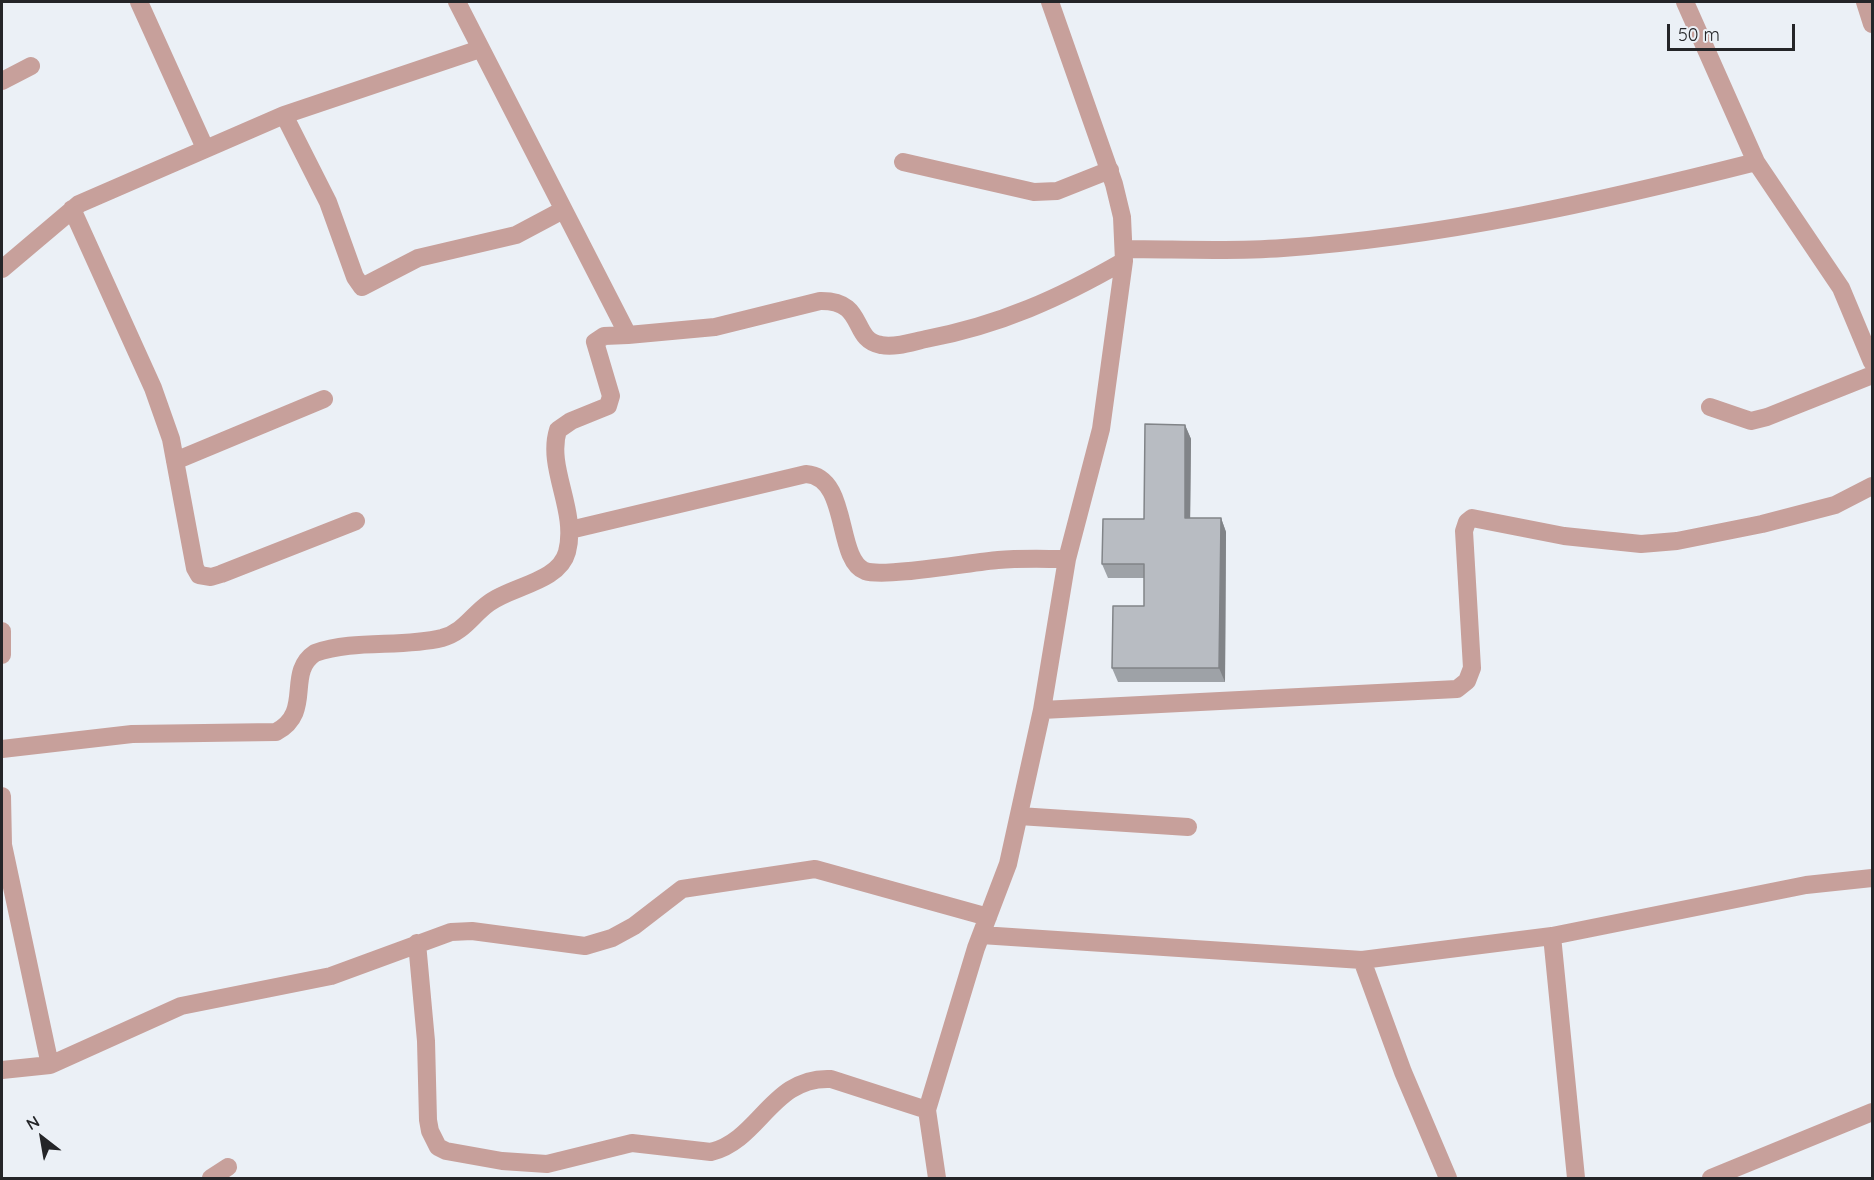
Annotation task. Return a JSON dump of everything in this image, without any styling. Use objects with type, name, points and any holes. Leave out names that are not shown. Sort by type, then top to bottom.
[{"type":"street","points":[[139,2],[205,148]]},
{"type":"street","points":[[457,2],[628,335]]},
{"type":"street","points":[[937,1179],[927,1110],[981,935],[1008,864],[1042,710],[1067,560],[1101,429],[1124,255],[1122,217],[1110,170],[1050,2]]},
{"type":"street","points":[[1685,2],[1756,162],[1841,288],[1872,362]]},
{"type":"street","points":[[1865,2],[1872,24]]},
{"type":"street","points":[[2,269],[72,209],[205,148],[284,115],[480,49]]},
{"type":"street","points":[[2,81],[31,66]]},
{"type":"street","points":[[284,115],[328,202],[354,277],[362,287],[418,258],[516,235],[563,210]]},
{"type":"street","points":[[903,162],[1034,192],[1057,191],[1110,170]]},
{"type":"street","points":[[2,749],[132,734],[276,732],[296,713],[302,668],[312,654],[323,650],[442,638],[464,628],[487,604],[509,591],[551,574],[561,564],[567,553],[570,530],[567,504],[554,449],[555,439],[562,426],[608,406],[611,396],[595,342],[604,336],[715,327],[820,301],[836,300],[847,306],[869,340],[880,345],[895,345],[955,333],[1043,305],[1124,255],[1282,248],[1438,230],[1662,186],[1756,162]]},
{"type":"street","points":[[72,209],[153,388],[171,439],[195,568],[204,577],[221,574],[356,521]]},
{"type":"street","points":[[1710,407],[1751,421],[1767,417],[1872,375]]},
{"type":"street","points":[[175,461],[324,399]]},
{"type":"street","points":[[570,530],[806,474],[818,478],[831,492],[837,504],[854,561],[865,571],[889,572],[1000,560],[1067,560]]},
{"type":"street","points":[[1042,710],[1457,689],[1467,681],[1472,668],[1464,531],[1467,522],[1472,518],[1564,536],[1641,544],[1677,541],[1762,524],[1835,505],[1872,486]]},
{"type":"street","points":[[2,631],[2,656]]},
{"type":"street","points":[[2,796],[3,845],[50,1065]]},
{"type":"street","points":[[1019,816],[1188,827]]},
{"type":"street","points":[[2,1070],[50,1065],[181,1006],[331,976],[451,932],[472,931],[585,946],[597,944],[634,927],[682,889],[814,869],[988,917]]},
{"type":"street","points":[[981,935],[1362,960],[1552,936],[1806,885],[1872,878]]},
{"type":"street","points":[[1552,936],[1576,1179]]},
{"type":"street","points":[[417,943],[426,1041],[428,1120],[434,1141],[446,1151],[502,1161],[547,1164],[632,1143],[711,1152],[721,1149],[736,1138],[789,1088],[820,1078],[831,1079],[927,1110]]},
{"type":"street","points":[[1362,960],[1403,1072],[1448,1179]]},
{"type":"street","points":[[1711,1179],[1872,1112]]},
{"type":"street","points":[[211,1179],[228,1167]]},
{"type":"building","points":[[1145,424],[1185,425],[1185,518],[1221,518],[1219,668],[1112,668],[1113,606],[1144,606],[1144,564],[1102,564],[1103,519],[1144,519]]}]
